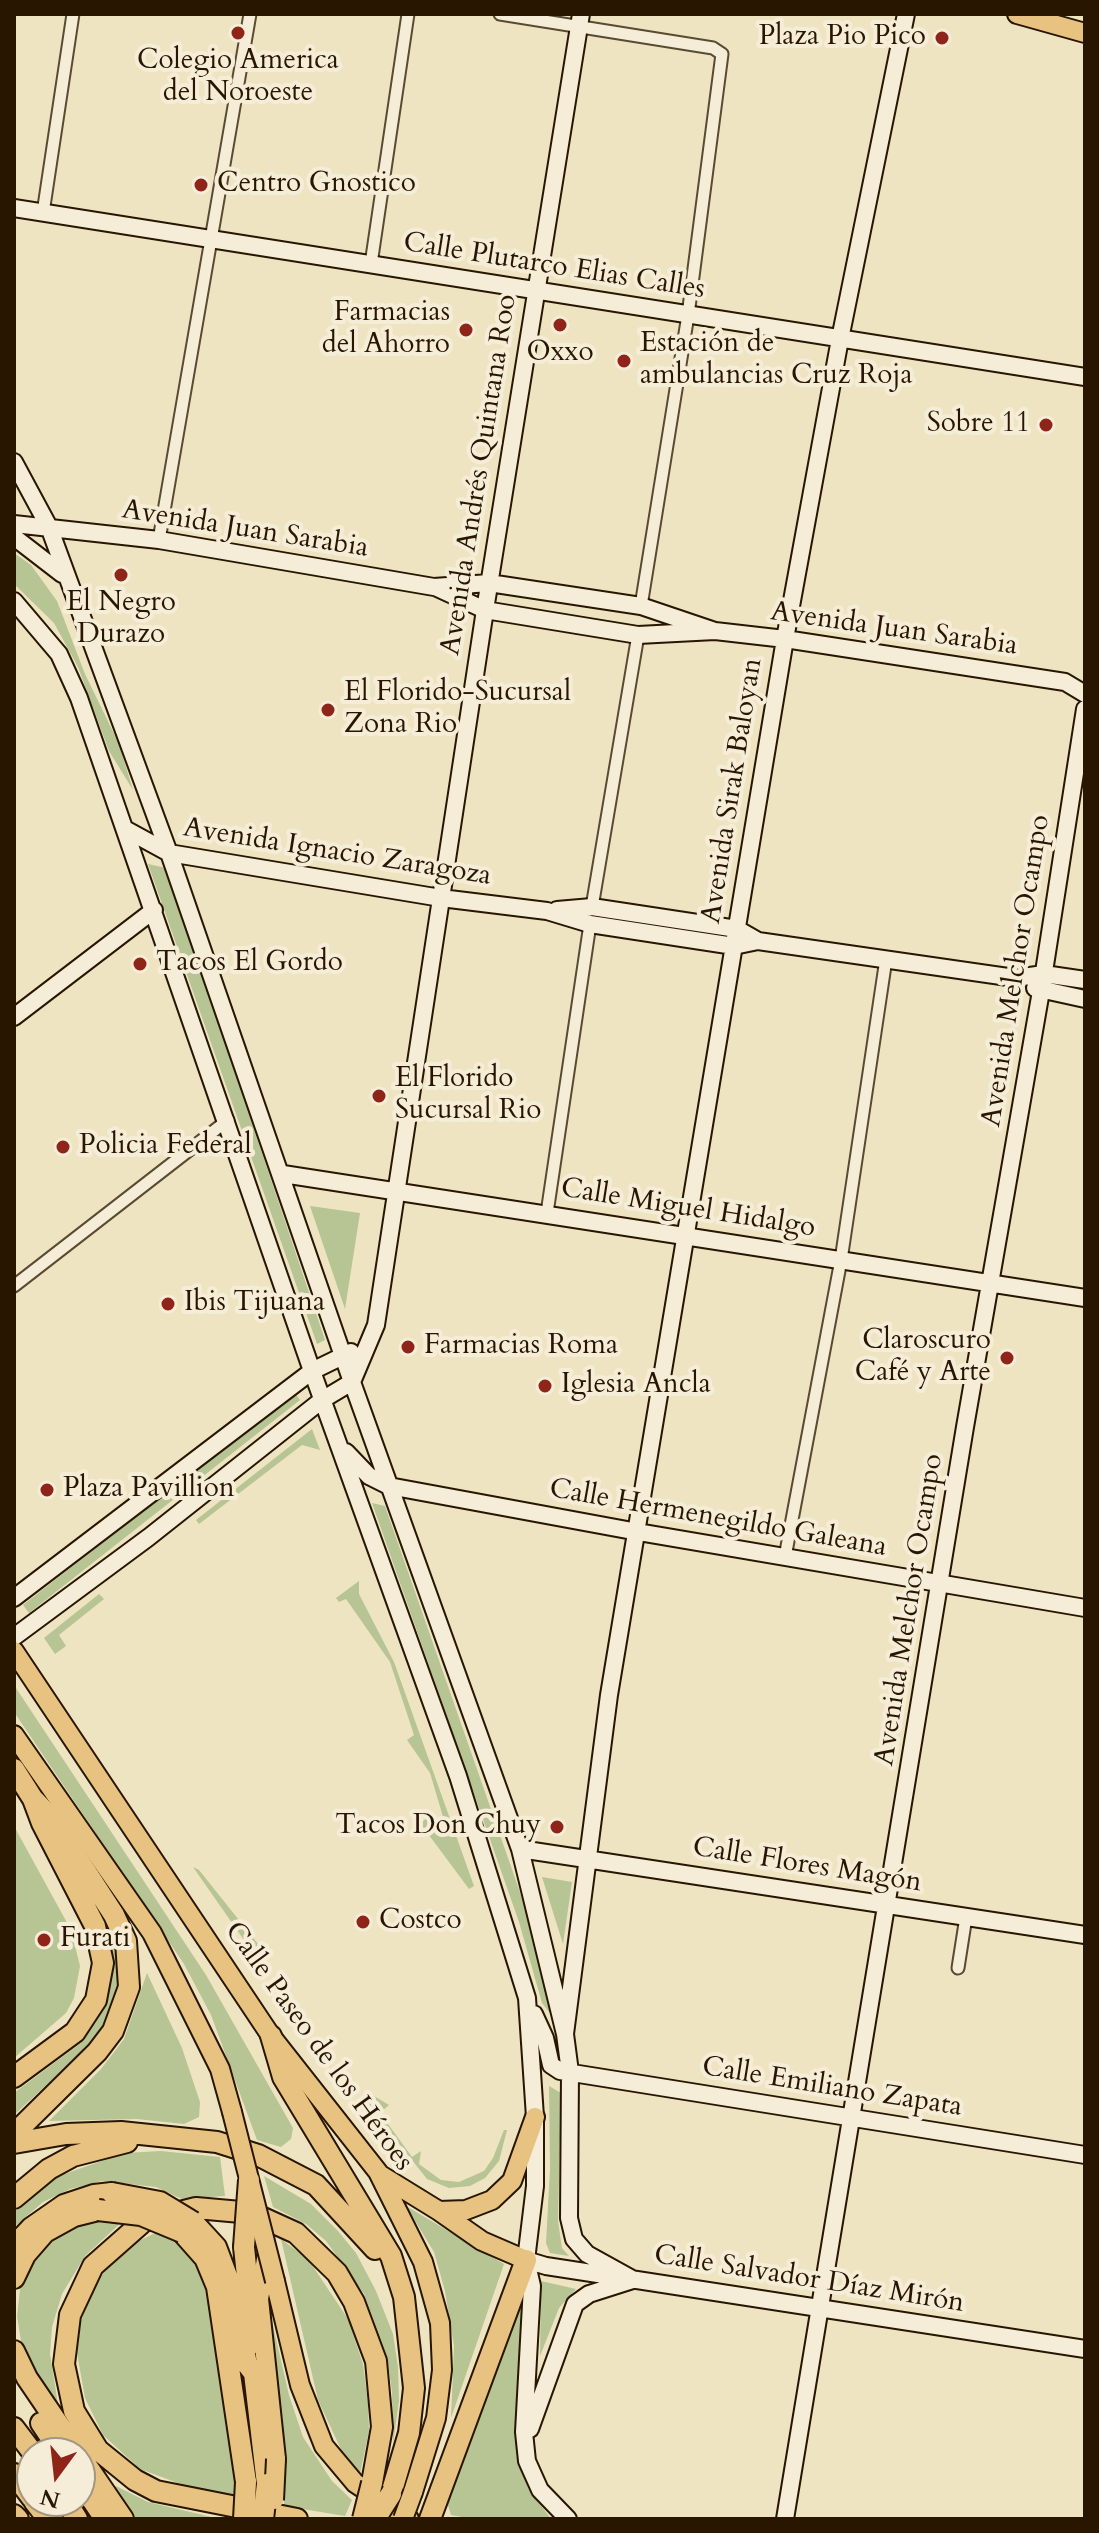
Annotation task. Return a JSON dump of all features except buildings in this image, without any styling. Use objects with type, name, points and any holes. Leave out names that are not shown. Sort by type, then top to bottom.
[{"type":"highway","points":[[14,1769],[33,1799],[52,1819],[114,1915],[126,1941],[130,1963],[129,1987],[113,2031],[97,2052],[14,2134]]},
{"type":"highway","points":[[14,2077],[75,2032],[96,2000],[103,1963],[95,1926],[42,1823],[33,1799]]},
{"type":"highway","points":[[271,2036],[283,2077],[391,2256],[404,2297],[414,2388],[409,2433],[391,2494],[375,2519]]},
{"type":"highway","points":[[14,2143],[66,2134],[171,2135],[217,2142],[258,2155],[316,2185],[360,2230],[404,2297]]},
{"type":"highway","points":[[14,2198],[49,2169],[73,2156],[98,2147],[171,2135]]},
{"type":"highway","points":[[244,2519],[256,2483],[254,2373],[257,2364],[244,2247],[249,2180]]},
{"type":"highway","points":[[14,2246],[31,2228],[64,2205],[94,2195],[112,2193],[160,2202],[220,2255],[247,2364],[254,2373]]},
{"type":"highway","points":[[297,2519],[156,2491],[126,2474],[98,2450],[74,2411],[64,2364],[65,2338],[75,2303],[93,2266],[144,2221],[170,2212],[196,2208],[252,2213],[296,2233],[337,2273],[354,2302],[376,2361],[382,2427],[363,2519]]},
{"type":"highway","points":[[14,2278],[25,2255],[45,2232],[74,2216],[98,2210],[141,2215],[187,2227],[217,2287],[263,2519]]},
{"type":"highway","points":[[430,2519],[526,2260]]},
{"type":"highway","points":[[14,2351],[27,2378],[67,2437]]},
{"type":"highway","points":[[14,2380],[51,2437]]},
{"type":"highway","points":[[96,2479],[123,2519]]},
{"type":"main road","points":[[1017,14],[1085,33]]},
{"type":"main road","name":"Calle Paseo de los Héroes","points":[[14,1651],[271,2036],[378,2172],[423,2262],[440,2323],[441,2391],[430,2443],[406,2519],[355,2483],[324,2446],[300,2385],[220,2069],[152,1933],[14,1735]]},
{"type":"main road","points":[[439,2211],[466,2210],[503,2192],[518,2170],[535,2117]]},
{"type":"main road","points":[[378,2172],[482,2241],[526,2260]]},
{"type":"main road","points":[[267,2252],[259,2299],[276,2459],[271,2519]]},
{"type":"street","points":[[43,213],[73,14]]},
{"type":"street","points":[[159,540],[250,14]]},
{"type":"street","points":[[371,264],[408,14]]},
{"type":"street","points":[[500,14],[580,20],[713,48],[722,54],[688,315],[641,606]]},
{"type":"street","name":"Avenida Sirak Baloyan","points":[[565,2034],[609,1695],[785,639],[840,339],[906,14]]},
{"type":"street","name":"Avenida Andrés Quintana Roo","points":[[352,1382],[376,1325],[489,583],[580,20]]},
{"type":"street","name":"Calle Plutarco Elias Calles","points":[[14,208],[1085,377]]},
{"type":"street","points":[[14,462],[49,527],[169,853],[283,1174],[352,1382],[520,1849],[565,2034],[570,2072],[569,2218],[574,2239],[587,2254],[634,2280]]},
{"type":"street","points":[[14,470],[30,487]]},
{"type":"street","name":"Avenida Juan Sarabia","points":[[14,524],[159,540],[434,587],[489,583],[641,606],[715,631]]},
{"type":"street","points":[[14,537],[46,559],[66,578]]},
{"type":"street","name":"Avenida Juan Sarabia","points":[[434,587],[485,610],[638,635],[715,631],[785,639],[1065,682],[1085,694]]},
{"type":"street","points":[[14,601],[59,654],[79,698],[228,1120],[322,1400],[342,1447],[383,1573],[458,1776],[527,1998],[545,2038],[551,2065],[570,2072]]},
{"type":"street","points":[[547,1213],[591,916],[638,635]]},
{"type":"street","name":"Avenida Juan Sarabia","points":[[1065,682],[1085,677]]},
{"type":"street","name":"Avenida Melchor Ocampo","points":[[785,2519],[1044,974],[1085,709]]},
{"type":"street","name":"Avenida Ignacio Zaragoza","points":[[125,829],[169,853],[441,898],[591,916],[1015,978],[1044,974],[1085,980]]},
{"type":"street","points":[[14,1017],[154,910]]},
{"type":"street","points":[[785,1557],[841,1260],[886,959]]},
{"type":"street","name":"Avenida Ignacio Zaragoza","points":[[1015,978],[1041,991],[1085,999]]},
{"type":"street","points":[[14,1286],[228,1120]]},
{"type":"street","name":"Calle Miguel Hidalgo","points":[[283,1174],[1085,1298]]},
{"type":"street","points":[[14,1598],[312,1371],[369,1344]]},
{"type":"street","points":[[14,1637],[149,1537],[322,1400],[352,1382]]},
{"type":"street","points":[[342,1447],[369,1476],[389,1486]]},
{"type":"street","name":"Calle Hermenegildo Galeana","points":[[389,1486],[1085,1608]]},
{"type":"street","name":"Calle Flores Magón","points":[[520,1849],[1085,1935]]},
{"type":"street","points":[[958,1968],[966,1917]]},
{"type":"street","points":[[527,1998],[535,2117],[535,2186],[526,2260],[532,2286],[523,2410],[527,2461],[540,2490],[568,2519]]},
{"type":"street","name":"Calle Emiliano Zapata","points":[[570,2072],[1085,2155]]},
{"type":"street","name":"Calle Salvador Díaz Mirón","points":[[526,2260],[634,2280],[820,2306],[1085,2349]]},
{"type":"street","points":[[526,2448],[538,2400],[575,2304],[589,2294],[634,2280]]},
{"type":"green space","points":[[14,553],[31,565],[57,601],[85,674],[119,744],[133,790],[109,751],[78,667],[54,623],[14,584]]},
{"type":"green space","points":[[148,864],[166,868],[325,1340],[317,1344]]},
{"type":"green space","points":[[310,1206],[360,1213],[345,1309]]},
{"type":"green space","points":[[295,1393],[300,1400],[29,1613],[23,1605]]},
{"type":"green space","points":[[312,1429],[320,1450],[302,1445],[199,1524],[196,1520]]},
{"type":"green space","points":[[372,1503],[385,1506],[529,1918],[552,2016],[542,2003],[519,1922]]},
{"type":"green space","points":[[359,1581],[359,1594],[394,1662],[474,1886],[469,1889],[420,1823],[429,1817],[435,1825],[444,1820],[430,1773],[407,1740],[414,1735],[390,1662],[346,1599],[339,1602],[336,1598]]},
{"type":"green space","points":[[99,1594],[104,1599],[59,1635],[66,1646],[55,1654],[44,1638]]},
{"type":"green space","points":[[14,1685],[206,1975],[293,2128],[291,2139],[281,2147],[257,2140],[211,2015],[184,1964],[14,1712]]},
{"type":"green space","name":"Furati","points":[[14,1826],[71,1930],[80,1966],[74,1998],[66,2013],[14,2058]]},
{"type":"green space","points":[[193,1867],[199,1870],[266,1954],[258,1960]]},
{"type":"green space","points":[[542,1877],[572,1882],[563,1944]]},
{"type":"green space","points":[[81,1878],[114,1928],[122,1965],[118,2003],[100,2035],[14,2115],[14,2093],[81,2043],[106,2001],[111,1944]]},
{"type":"green space","points":[[147,1973],[182,2048],[200,2102],[199,2117],[184,2124],[137,2119],[49,2121],[101,2069],[124,2039]]},
{"type":"green space","points":[[549,2086],[561,2093],[558,2221],[562,2248],[569,2256],[550,2253],[546,2243],[550,2169]]},
{"type":"green space","points":[[369,2093],[389,2105],[380,2113],[412,2157],[421,2151],[419,2164],[441,2180],[459,2182],[484,2171],[504,2130],[507,2130],[499,2161],[485,2178],[470,2186],[449,2188],[427,2179],[362,2097]]},
{"type":"green space","points":[[161,2151],[220,2157],[225,2196],[182,2199],[156,2187],[102,2181],[70,2189],[43,2202],[14,2227],[14,2212],[47,2180],[125,2153]]},
{"type":"green space","points":[[264,2176],[311,2204],[338,2231],[356,2253],[376,2291],[393,2334],[398,2367],[399,2401],[393,2444],[392,2392],[387,2356],[364,2294],[326,2241],[306,2224],[273,2207]]},
{"type":"green space","points":[[406,2206],[504,2264],[451,2418],[454,2346],[445,2291],[434,2252]]},
{"type":"green space","points":[[90,2218],[126,2218],[85,2256],[62,2294],[52,2327],[50,2354],[58,2404],[52,2408],[21,2341],[17,2316],[20,2290],[31,2263],[48,2241]]},
{"type":"green space","points":[[159,2231],[180,2244],[194,2261],[211,2303],[239,2496],[194,2489],[140,2469],[103,2435],[85,2398],[77,2353],[81,2321],[92,2290],[112,2260],[133,2244]]},
{"type":"green space","points":[[281,2239],[308,2259],[348,2319],[363,2364],[368,2404],[369,2431],[360,2474],[345,2458],[318,2400]]},
{"type":"green space","points":[[541,2281],[576,2289],[559,2308],[540,2356]]},
{"type":"green space","points":[[525,2284],[516,2449],[528,2488],[551,2519],[473,2519],[451,2515],[447,2502]]},
{"type":"green space","points":[[268,2304],[289,2395],[303,2437],[332,2481],[352,2500],[345,2516],[284,2506],[285,2463]]},
{"type":"green space","points":[[116,2486],[148,2502],[220,2519],[133,2519],[113,2490]]},
{"type":"place","name":"Colegio America del Noroeste","points":[[238,33]]},
{"type":"place","name":"Plaza Pio Pico","points":[[942,38]]},
{"type":"place","name":"Centro Gnostico","points":[[201,185]]},
{"type":"place","name":"Oxxo","points":[[560,325]]},
{"type":"place","name":"Farmacias del Ahorro","points":[[466,330]]},
{"type":"place","name":"Estación de ambulancias Cruz Roja","points":[[624,361]]},
{"type":"place","name":"Sobre 11","points":[[1046,425]]},
{"type":"place","name":"El Negro Durazo","points":[[121,575]]},
{"type":"place","name":"El Florido-Sucursal Zona Rio","points":[[328,710]]},
{"type":"place","name":"Tacos El Gordo","points":[[140,964]]},
{"type":"place","name":"El Florido Sucursal Rio","points":[[379,1096]]},
{"type":"place","name":"Policia Federal","points":[[63,1147]]},
{"type":"place","name":"Ibis Tijuana","points":[[168,1304]]},
{"type":"place","name":"Farmacias Roma","points":[[408,1347]]},
{"type":"place","name":"Claroscuro Café y Arte","points":[[1007,1358]]},
{"type":"place","name":"Iglesia Ancla","points":[[545,1386]]},
{"type":"place","name":"Plaza Pavillion","points":[[47,1490]]},
{"type":"place","name":"Tacos Don Chuy","points":[[557,1827]]},
{"type":"place","name":"Costco","points":[[363,1922]]},
{"type":"place","name":"Furati","points":[[44,1940]]}]
